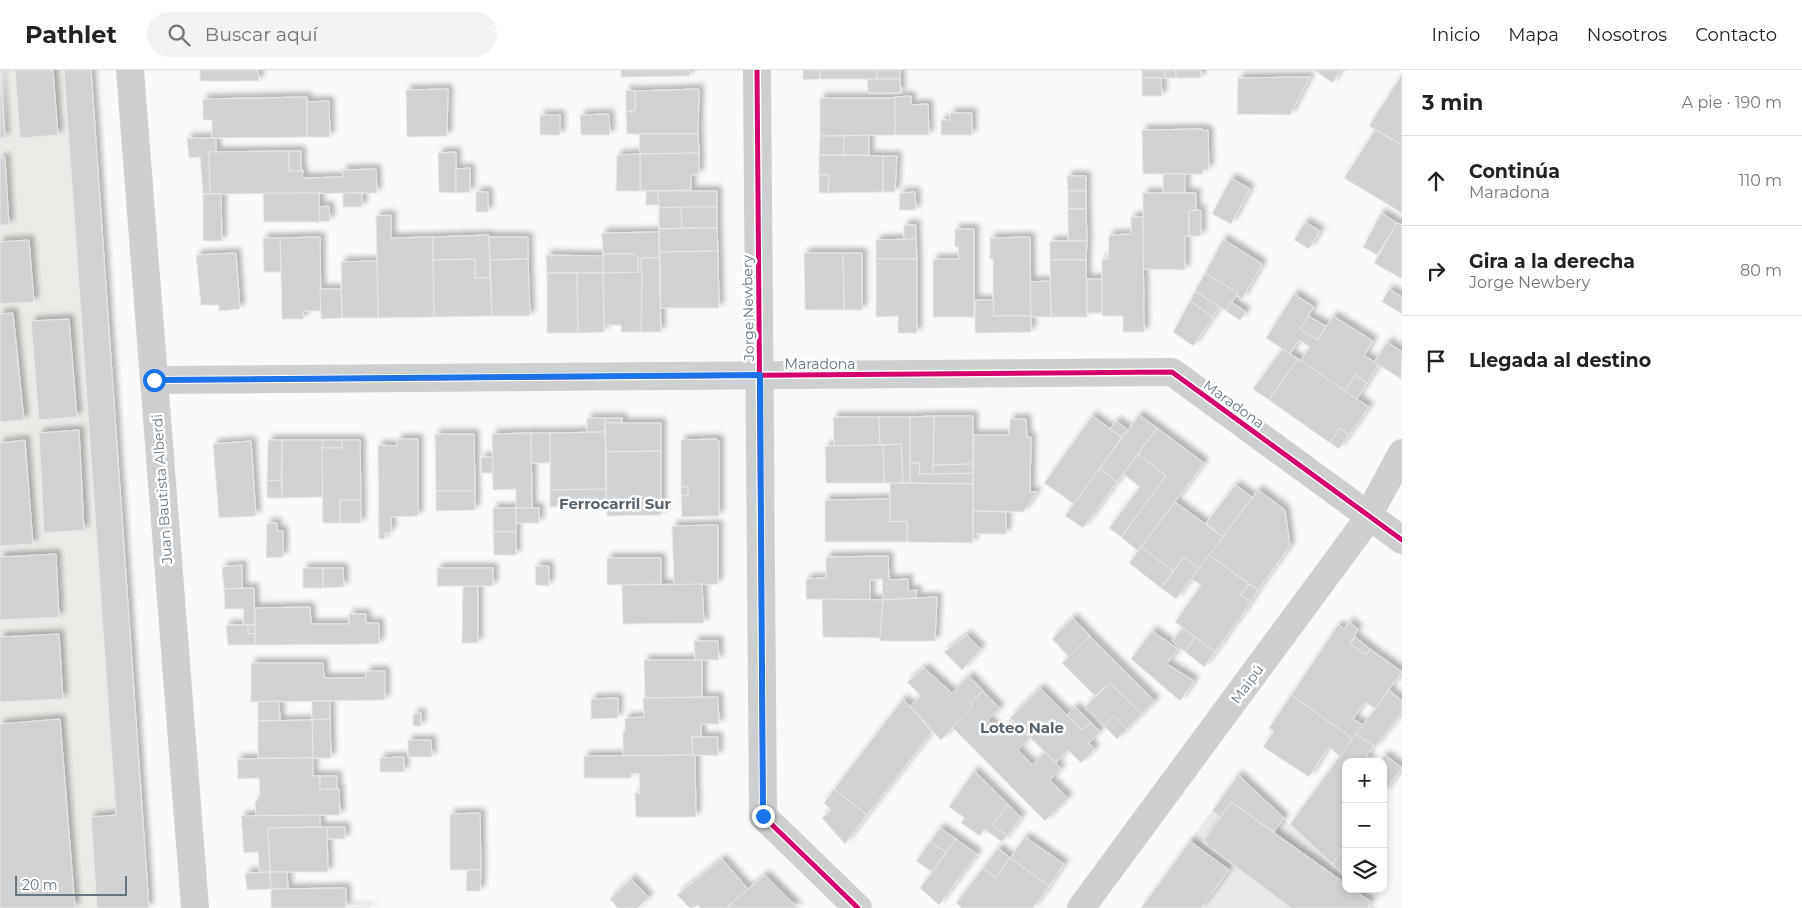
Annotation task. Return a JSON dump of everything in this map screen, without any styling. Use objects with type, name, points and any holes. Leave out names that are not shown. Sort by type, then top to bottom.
[{"type":"street","name":"Juan Bautista Alberdi","points":[[130,70],[195,908]]},
{"type":"street","name":"Jorge Newbery","points":[[757,70],[763,816],[858,908]]},
{"type":"street","name":"Maradona","points":[[154,380],[1172,372],[1402,540]]},
{"type":"street","name":"Maipú","points":[[1081,908],[1362,527],[1402,453]]},
{"type":"shaded area","points":[[0,70],[91,70],[149,908],[0,908]]},
{"type":"shaded area","points":[[1238,775],[1342,874],[1342,893],[1362,893],[1377,908],[1141,908]]},
{"type":"building","points":[[0,70],[5,138],[0,138]]},
{"type":"building","points":[[15,70],[53,70],[58,135],[20,138]]},
{"type":"building","points":[[64,70],[91,70],[149,908],[97,908],[91,817],[116,815]]},
{"type":"building","points":[[200,70],[258,70],[259,81],[200,81]]},
{"type":"building","points":[[621,70],[690,70],[690,76],[621,77]]},
{"type":"building","points":[[803,70],[820,70],[820,79],[803,80]]},
{"type":"building","points":[[820,70],[877,70],[877,79],[820,79]]},
{"type":"building","points":[[877,70],[900,70],[900,79],[877,79]]},
{"type":"building","points":[[1142,70],[1165,70],[1165,78],[1142,78]]},
{"type":"building","points":[[1165,70],[1176,70],[1176,78],[1165,78]]},
{"type":"building","points":[[1176,70],[1201,70],[1201,78],[1176,78]]},
{"type":"building","points":[[1314,70],[1340,70],[1333,83]]},
{"type":"building","points":[[1310,77],[1290,115],[1237,114],[1238,78]]},
{"type":"building","points":[[1142,78],[1161,78],[1162,96],[1142,96]]},
{"type":"building","points":[[867,79],[900,79],[901,93],[868,93]]},
{"type":"building","points":[[1399,79],[1402,81],[1402,145],[1369,126]]},
{"type":"building","points":[[448,89],[447,136],[407,137],[406,90]]},
{"type":"building","points":[[699,89],[698,134],[627,134],[626,111],[635,111],[635,91]]},
{"type":"building","points":[[626,90],[635,91],[635,111],[626,111]]},
{"type":"building","points":[[911,96],[911,105],[928,104],[929,135],[895,135],[894,97]]},
{"type":"building","points":[[307,97],[307,137],[212,138],[212,120],[203,120],[203,99]]},
{"type":"building","points":[[820,98],[895,98],[895,135],[820,136]]},
{"type":"building","points":[[329,101],[330,137],[307,137],[307,102]]},
{"type":"building","points":[[950,113],[972,113],[972,135],[941,135],[941,120],[950,120]]},
{"type":"building","points":[[609,114],[610,135],[581,135],[580,115]]},
{"type":"building","points":[[540,115],[560,115],[560,135],[540,135]]},
{"type":"building","points":[[1203,129],[1203,131],[1208,130],[1209,169],[1203,170],[1203,174],[1143,174],[1142,130]]},
{"type":"building","points":[[1375,130],[1402,145],[1402,213],[1344,178]]},
{"type":"building","points":[[639,134],[698,134],[699,153],[640,154]]},
{"type":"building","points":[[869,135],[869,155],[843,155],[844,136]]},
{"type":"building","points":[[820,136],[844,136],[843,155],[819,155]]},
{"type":"building","points":[[187,138],[216,138],[216,152],[209,152],[210,194],[203,194],[200,157],[189,158]]},
{"type":"building","points":[[289,151],[289,171],[303,170],[302,178],[343,177],[342,170],[376,169],[377,193],[210,194],[209,152]]},
{"type":"building","points":[[289,151],[301,151],[301,171],[289,171]]},
{"type":"building","points":[[456,152],[456,193],[439,192],[438,153]]},
{"type":"building","points":[[699,153],[699,174],[691,175],[691,190],[640,191],[640,154]]},
{"type":"building","points":[[640,154],[640,191],[616,191],[617,155]]},
{"type":"building","points":[[819,155],[883,156],[883,192],[828,193],[829,175],[819,175]]},
{"type":"building","points":[[883,156],[897,156],[895,192],[883,192]]},
{"type":"building","points":[[0,158],[5,158],[9,225],[0,225]]},
{"type":"building","points":[[470,168],[470,192],[456,193],[456,169]]},
{"type":"building","points":[[1163,174],[1185,174],[1185,193],[1163,193]]},
{"type":"building","points":[[819,175],[829,175],[828,193],[819,193]]},
{"type":"building","points":[[1067,176],[1086,176],[1086,191],[1068,191]]},
{"type":"building","points":[[1231,178],[1250,189],[1231,224],[1212,214]]},
{"type":"building","points":[[646,191],[658,191],[659,205],[646,205]]},
{"type":"building","points":[[658,191],[717,191],[717,207],[659,208]]},
{"type":"building","points":[[1068,191],[1086,191],[1086,209],[1068,209]]},
{"type":"building","points":[[476,192],[488,192],[488,212],[476,212]]},
{"type":"building","points":[[915,192],[916,210],[899,210],[900,193]]},
{"type":"building","points":[[263,193],[319,193],[320,222],[264,222]]},
{"type":"building","points":[[343,193],[362,193],[362,207],[343,207]]},
{"type":"building","points":[[1143,193],[1196,193],[1196,210],[1189,211],[1189,236],[1185,236],[1185,270],[1143,269]]},
{"type":"building","points":[[203,194],[221,194],[222,241],[203,241]]},
{"type":"building","points":[[329,206],[330,221],[320,222],[319,207]]},
{"type":"building","points":[[681,207],[682,228],[659,229],[659,208]]},
{"type":"building","points":[[681,207],[717,207],[717,228],[682,228]]},
{"type":"building","points":[[1068,209],[1086,209],[1087,241],[1068,241]]},
{"type":"building","points":[[1201,210],[1201,236],[1189,236],[1189,211]]},
{"type":"building","points":[[1381,213],[1397,223],[1377,255],[1363,247]]},
{"type":"building","points":[[391,215],[391,238],[433,237],[434,317],[378,318],[376,216]]},
{"type":"building","points":[[1131,217],[1143,217],[1144,332],[1123,332],[1123,316],[1102,316],[1102,259],[1108,259],[1109,235],[1131,234]]},
{"type":"building","points":[[1305,222],[1320,231],[1309,249],[1294,240]]},
{"type":"building","points":[[1397,223],[1402,225],[1402,279],[1374,263]]},
{"type":"building","points":[[904,225],[916,225],[916,239],[904,240]]},
{"type":"building","points":[[717,228],[718,251],[660,252],[659,229]]},
{"type":"building","points":[[955,229],[974,229],[974,317],[933,317],[933,259],[959,259],[958,247],[955,247]]},
{"type":"building","points":[[659,232],[659,258],[641,258],[642,272],[638,273],[638,257],[633,254],[603,254],[602,233]]},
{"type":"building","points":[[489,235],[490,278],[475,278],[475,259],[433,260],[433,237]]},
{"type":"building","points":[[320,237],[321,311],[303,311],[304,319],[282,319],[280,238]]},
{"type":"building","points":[[489,237],[528,237],[528,259],[490,260]]},
{"type":"building","points":[[1030,237],[1031,316],[993,316],[993,259],[990,259],[990,238]]},
{"type":"building","points":[[263,238],[280,238],[281,272],[264,272]]},
{"type":"building","points":[[916,239],[917,259],[876,259],[876,240]]},
{"type":"building","points":[[1223,239],[1262,264],[1242,299],[1236,295],[1238,293],[1205,273]]},
{"type":"building","points":[[29,240],[34,302],[0,304],[0,242]]},
{"type":"building","points":[[1050,241],[1087,241],[1086,260],[1050,260]]},
{"type":"building","points":[[718,251],[719,308],[661,308],[660,252]]},
{"type":"building","points":[[236,253],[240,309],[219,311],[219,305],[201,305],[196,255]]},
{"type":"building","points":[[804,253],[843,253],[844,310],[805,310]]},
{"type":"building","points":[[843,253],[862,253],[862,310],[844,310]]},
{"type":"building","points":[[603,254],[633,254],[638,257],[638,273],[603,273]]},
{"type":"building","points":[[546,255],[603,256],[603,273],[547,273]]},
{"type":"building","points":[[641,258],[659,258],[661,332],[641,332]]},
{"type":"building","points":[[475,259],[475,278],[490,278],[492,316],[434,317],[433,260]]},
{"type":"building","points":[[528,259],[530,316],[492,316],[490,260]]},
{"type":"building","points":[[876,259],[917,259],[917,333],[898,333],[898,316],[876,317]]},
{"type":"building","points":[[1050,260],[1086,260],[1087,317],[1051,317]]},
{"type":"building","points":[[377,261],[378,318],[342,318],[341,262]]},
{"type":"building","points":[[642,272],[641,332],[621,332],[621,325],[604,325],[603,273]]},
{"type":"building","points":[[547,273],[577,273],[578,333],[547,333]]},
{"type":"building","points":[[577,273],[603,273],[604,332],[578,333]]},
{"type":"building","points":[[1205,273],[1238,293],[1226,311],[1195,291]]},
{"type":"building","points":[[1087,279],[1102,279],[1102,313],[1087,313]]},
{"type":"building","points":[[1050,281],[1051,317],[1031,317],[1030,282]]},
{"type":"building","points":[[320,289],[341,289],[342,318],[321,319]]},
{"type":"building","points":[[1389,289],[1402,297],[1402,314],[1382,302]]},
{"type":"building","points":[[1195,291],[1219,307],[1213,317],[1190,301]]},
{"type":"building","points":[[1294,294],[1314,307],[1300,329],[1318,340],[1333,316],[1373,341],[1364,356],[1379,364],[1367,383],[1355,375],[1345,391],[1300,361],[1310,347],[1299,340],[1290,354],[1266,338]]},
{"type":"building","points":[[975,300],[994,300],[993,316],[1031,316],[1031,332],[975,333]]},
{"type":"building","points":[[1190,301],[1213,317],[1193,346],[1173,332]]},
{"type":"building","points":[[1231,302],[1246,312],[1240,320],[1226,311]]},
{"type":"building","points":[[13,313],[24,420],[0,422],[0,314]]},
{"type":"building","points":[[1308,316],[1326,326],[1318,340],[1300,329]]},
{"type":"building","points":[[69,319],[77,417],[39,420],[31,321]]},
{"type":"building","points":[[1387,342],[1402,352],[1401,379],[1374,362]]},
{"type":"building","points":[[1282,349],[1298,359],[1269,400],[1253,389]]},
{"type":"building","points":[[1298,359],[1369,407],[1349,435],[1340,428],[1330,443],[1269,400]]},
{"type":"building","points":[[1355,375],[1367,383],[1357,399],[1345,391]]},
{"type":"building","points":[[1139,415],[1157,428],[1117,482],[1100,468]]},
{"type":"building","points":[[934,416],[973,416],[973,464],[933,465]]},
{"type":"building","points":[[934,416],[933,474],[919,474],[920,463],[910,463],[910,417]]},
{"type":"building","points":[[1092,416],[1122,437],[1074,504],[1044,483]]},
{"type":"building","points":[[833,417],[879,417],[880,445],[834,446]]},
{"type":"building","points":[[879,417],[910,417],[910,483],[903,483],[901,444],[880,445]]},
{"type":"building","points":[[587,418],[605,418],[605,432],[587,432]]},
{"type":"building","points":[[605,418],[622,418],[622,423],[605,423]]},
{"type":"building","points":[[1010,419],[1026,419],[1027,437],[1031,437],[1030,492],[1037,492],[1023,512],[973,511],[974,435],[1009,435]]},
{"type":"building","points":[[1116,421],[1128,430],[1122,437],[1110,429]]},
{"type":"building","points":[[605,423],[661,423],[661,451],[606,452]]},
{"type":"building","points":[[1157,428],[1204,463],[1138,551],[1121,537],[1166,476],[1138,454]]},
{"type":"building","points":[[1340,428],[1349,435],[1339,449],[1330,443]]},
{"type":"building","points":[[79,430],[84,530],[44,533],[39,433]]},
{"type":"building","points":[[605,432],[606,489],[550,490],[550,433]]},
{"type":"building","points":[[531,433],[532,508],[516,508],[516,489],[493,490],[492,434]]},
{"type":"building","points":[[531,433],[550,433],[550,463],[531,463]]},
{"type":"building","points":[[435,434],[474,434],[475,491],[436,491]]},
{"type":"building","points":[[397,439],[418,439],[418,516],[391,517],[391,533],[385,533],[385,539],[379,539],[378,445],[397,446]]},
{"type":"building","points":[[716,439],[719,441],[719,516],[682,517],[681,496],[688,495],[688,487],[681,487],[681,440]]},
{"type":"building","points":[[25,440],[33,544],[0,546],[0,443]]},
{"type":"building","points":[[268,440],[282,440],[281,480],[267,481]]},
{"type":"building","points":[[282,440],[323,440],[323,497],[282,498]]},
{"type":"building","points":[[323,440],[342,440],[342,448],[322,448]]},
{"type":"building","points":[[342,440],[360,440],[361,500],[340,500],[340,523],[323,523],[322,448],[342,448]]},
{"type":"building","points":[[251,441],[256,516],[219,518],[213,444]]},
{"type":"building","points":[[901,444],[903,483],[884,483],[883,445]]},
{"type":"building","points":[[883,445],[884,483],[826,483],[825,446]]},
{"type":"building","points":[[661,451],[661,515],[607,516],[606,452]]},
{"type":"building","points":[[1138,454],[1166,476],[1121,537],[1109,528],[1140,487],[1123,474]]},
{"type":"building","points":[[481,457],[493,457],[493,473],[481,473]]},
{"type":"building","points":[[910,463],[920,463],[919,474],[973,473],[973,484],[910,483]]},
{"type":"building","points":[[973,464],[973,473],[933,474],[933,465]]},
{"type":"building","points":[[1100,468],[1117,482],[1083,528],[1065,516]]},
{"type":"building","points":[[281,480],[282,498],[267,498],[267,481]]},
{"type":"building","points":[[890,483],[973,484],[973,543],[907,542],[907,521],[890,522]]},
{"type":"building","points":[[1235,485],[1252,497],[1223,537],[1206,523]]},
{"type":"building","points":[[681,487],[688,487],[688,495],[681,496]]},
{"type":"building","points":[[606,489],[606,506],[550,507],[550,490]]},
{"type":"building","points":[[1258,490],[1285,510],[1290,546],[1258,590],[1209,555]]},
{"type":"building","points":[[436,491],[475,491],[475,510],[436,511]]},
{"type":"building","points":[[890,499],[890,522],[907,521],[907,542],[825,542],[825,500]]},
{"type":"building","points":[[340,500],[361,500],[361,523],[340,523]]},
{"type":"building","points":[[1175,502],[1223,537],[1199,569],[1184,557],[1173,571],[1141,547]]},
{"type":"building","points":[[493,508],[516,508],[516,532],[493,532]]},
{"type":"building","points":[[516,508],[539,508],[539,523],[516,523]]},
{"type":"building","points":[[973,511],[1006,512],[1006,534],[973,534]]},
{"type":"building","points":[[267,523],[277,523],[277,531],[283,531],[283,557],[266,558]]},
{"type":"building","points":[[718,525],[718,584],[674,585],[672,526]]},
{"type":"building","points":[[493,532],[516,532],[516,555],[494,555]]},
{"type":"building","points":[[1141,547],[1173,571],[1161,588],[1129,563]]},
{"type":"building","points":[[56,554],[59,617],[0,620],[0,557]]},
{"type":"building","points":[[1209,555],[1249,584],[1240,595],[1251,602],[1215,652],[1175,622],[1201,585],[1191,579]]},
{"type":"building","points":[[888,556],[889,580],[908,579],[908,591],[917,590],[916,598],[883,600],[882,579],[870,580],[870,600],[806,599],[806,579],[826,578],[826,557]]},
{"type":"building","points":[[1184,557],[1199,569],[1176,599],[1161,588]]},
{"type":"building","points":[[607,558],[661,558],[661,584],[607,585]]},
{"type":"building","points":[[242,565],[242,588],[224,589],[222,567]]},
{"type":"building","points":[[535,566],[549,566],[549,586],[536,585]]},
{"type":"building","points":[[303,568],[323,568],[323,588],[303,588]]},
{"type":"building","points":[[323,568],[343,568],[344,587],[323,588]]},
{"type":"building","points":[[437,568],[493,568],[493,586],[437,586]]},
{"type":"building","points":[[702,584],[704,623],[623,624],[622,585]]},
{"type":"building","points":[[1249,584],[1258,590],[1251,602],[1240,595]]},
{"type":"building","points":[[478,586],[478,643],[462,643],[463,587]]},
{"type":"building","points":[[254,588],[255,625],[243,625],[244,609],[225,609],[224,589]]},
{"type":"building","points":[[937,597],[935,641],[879,641],[883,600]]},
{"type":"building","points":[[822,599],[883,600],[880,638],[823,637]]},
{"type":"building","points":[[310,607],[311,624],[349,624],[349,614],[366,614],[366,623],[379,623],[379,644],[255,645],[255,608]]},
{"type":"building","points":[[1073,618],[1090,636],[1069,657],[1052,639]]},
{"type":"building","points":[[1349,622],[1358,629],[1350,644],[1366,655],[1370,649],[1402,672],[1375,709],[1365,702],[1353,719],[1363,725],[1353,739],[1291,695],[1338,625],[1344,629]]},
{"type":"building","points":[[226,625],[248,625],[248,633],[255,634],[255,645],[228,645]]},
{"type":"building","points":[[248,625],[255,625],[255,634],[248,633]]},
{"type":"building","points":[[1183,628],[1195,637],[1185,652],[1172,641]]},
{"type":"building","points":[[1152,631],[1178,649],[1167,664],[1194,681],[1180,701],[1131,659]]},
{"type":"building","points":[[59,634],[63,699],[0,702],[0,637]]},
{"type":"building","points":[[967,635],[981,649],[962,670],[944,652]]},
{"type":"building","points":[[1090,636],[1155,701],[1142,714],[1110,683],[1095,696],[1062,663]]},
{"type":"building","points":[[1195,637],[1215,652],[1204,667],[1185,652]]},
{"type":"building","points":[[1355,637],[1370,649],[1366,655],[1350,644]]},
{"type":"building","points":[[694,641],[718,641],[719,660],[695,660]]},
{"type":"building","points":[[644,660],[702,660],[702,697],[645,698]]},
{"type":"building","points":[[251,663],[323,663],[324,678],[366,678],[366,671],[385,671],[385,700],[251,702]]},
{"type":"building","points":[[924,668],[952,693],[969,676],[983,691],[970,703],[973,706],[941,740],[910,706],[921,696],[907,682]]},
{"type":"building","points":[[1110,683],[1142,714],[1127,729],[1114,716],[1104,726],[1085,707]]},
{"type":"building","points":[[1040,688],[1082,730],[1091,722],[1100,732],[1089,743],[1095,749],[1081,763],[1068,750],[1056,763],[1010,718]]},
{"type":"building","points":[[1389,690],[1402,701],[1402,712],[1375,747],[1356,734]]},
{"type":"building","points":[[983,691],[1000,708],[988,720],[1001,733],[1013,721],[1030,738],[1018,750],[1032,765],[1045,752],[1061,769],[1050,780],[1068,798],[1045,821],[952,727],[973,706],[970,703]]},
{"type":"building","points":[[1291,695],[1353,739],[1340,756],[1328,747],[1309,777],[1263,747],[1274,731],[1269,728]]},
{"type":"building","points":[[718,697],[719,724],[701,724],[701,736],[692,737],[693,755],[623,756],[625,718],[644,717],[643,698]]},
{"type":"building","points":[[618,698],[618,718],[591,719],[591,699]]},
{"type":"building","points":[[903,699],[932,732],[867,815],[834,789]]},
{"type":"building","points":[[279,701],[280,720],[258,721],[258,702]]},
{"type":"building","points":[[312,701],[330,701],[330,719],[312,720]]},
{"type":"building","points":[[1075,707],[1091,722],[1082,730],[1067,715]]},
{"type":"building","points":[[421,713],[421,726],[413,726],[413,714]]},
{"type":"building","points":[[1114,716],[1127,729],[1117,739],[1104,726]]},
{"type":"building","points":[[60,719],[75,908],[0,908],[0,724]]},
{"type":"building","points":[[330,719],[331,758],[313,758],[312,720]]},
{"type":"building","points":[[312,720],[313,758],[258,758],[258,721]]},
{"type":"building","points":[[1356,734],[1374,746],[1366,756],[1368,758],[1342,758],[1342,850],[1332,864],[1290,824]]},
{"type":"building","points":[[692,737],[718,737],[718,756],[693,755]]},
{"type":"building","points":[[408,740],[431,740],[432,757],[408,757]]},
{"type":"building","points":[[1385,755],[1402,768],[1387,789],[1387,758],[1382,758]]},
{"type":"building","points":[[584,756],[695,756],[696,817],[636,817],[635,793],[640,793],[639,773],[631,774],[631,778],[584,778]]},
{"type":"building","points":[[404,757],[404,772],[380,772],[380,758]]},
{"type":"building","points":[[313,758],[313,776],[320,776],[320,789],[339,789],[340,815],[256,816],[255,803],[260,796],[259,778],[238,779],[237,759]]},
{"type":"building","points":[[974,771],[1008,804],[993,825],[1007,836],[1002,842],[984,829],[980,836],[961,823],[965,818],[949,807]]},
{"type":"building","points":[[1238,775],[1284,818],[1274,832],[1231,802],[1221,818],[1212,811]]},
{"type":"building","points":[[320,776],[337,776],[337,789],[320,789]]},
{"type":"building","points":[[834,789],[867,815],[845,844],[822,818],[831,810],[824,803]]},
{"type":"building","points":[[1231,802],[1342,881],[1342,893],[1359,893],[1371,902],[1367,908],[1291,908],[1203,842]]},
{"type":"building","points":[[1008,804],[1021,817],[1007,836],[993,825]]},
{"type":"building","points":[[480,813],[481,870],[450,870],[450,814]]},
{"type":"building","points":[[320,815],[320,827],[268,828],[270,872],[259,872],[258,852],[244,853],[241,816]]},
{"type":"building","points":[[327,827],[345,827],[345,839],[327,839]]},
{"type":"building","points":[[327,827],[328,872],[270,872],[268,828]]},
{"type":"building","points":[[940,828],[956,839],[946,852],[930,842]]},
{"type":"building","points":[[1025,837],[1064,864],[1049,886],[1010,858]]},
{"type":"building","points":[[956,839],[977,854],[939,905],[920,888]]},
{"type":"building","points":[[1190,841],[1229,870],[1201,908],[1141,908]]},
{"type":"building","points":[[930,842],[946,852],[932,872],[916,861]]},
{"type":"building","points":[[998,848],[1010,858],[996,878],[983,868]]},
{"type":"building","points":[[1342,850],[1342,874],[1332,864]]},
{"type":"building","points":[[1010,858],[1049,886],[1033,908],[962,908],[956,903],[983,868],[996,878]]},
{"type":"building","points":[[722,859],[748,889],[726,908],[701,908],[697,905],[690,908],[677,895]]},
{"type":"building","points":[[467,870],[481,870],[480,891],[466,891]]},
{"type":"building","points":[[270,872],[271,889],[247,890],[245,873]]},
{"type":"building","points":[[270,872],[287,872],[288,889],[271,889]]},
{"type":"building","points":[[765,875],[798,908],[726,908],[748,889]]},
{"type":"building","points":[[631,879],[649,898],[637,908],[618,908],[610,899]]},
{"type":"building","points":[[346,888],[346,907],[370,908],[271,908],[271,889]]},
{"type":"cycle path","points":[[757,70],[763,816],[858,908]]},
{"type":"cycle path","points":[[154,380],[1172,372],[1402,540]]},
{"type":"district","name":"Ferrocarril Sur","points":[[615,503]]},
{"type":"district","name":"Loteo Nale","points":[[1022,727]]},
{"type":"route","points":[[154,380],[760,375],[763,816]]}]
